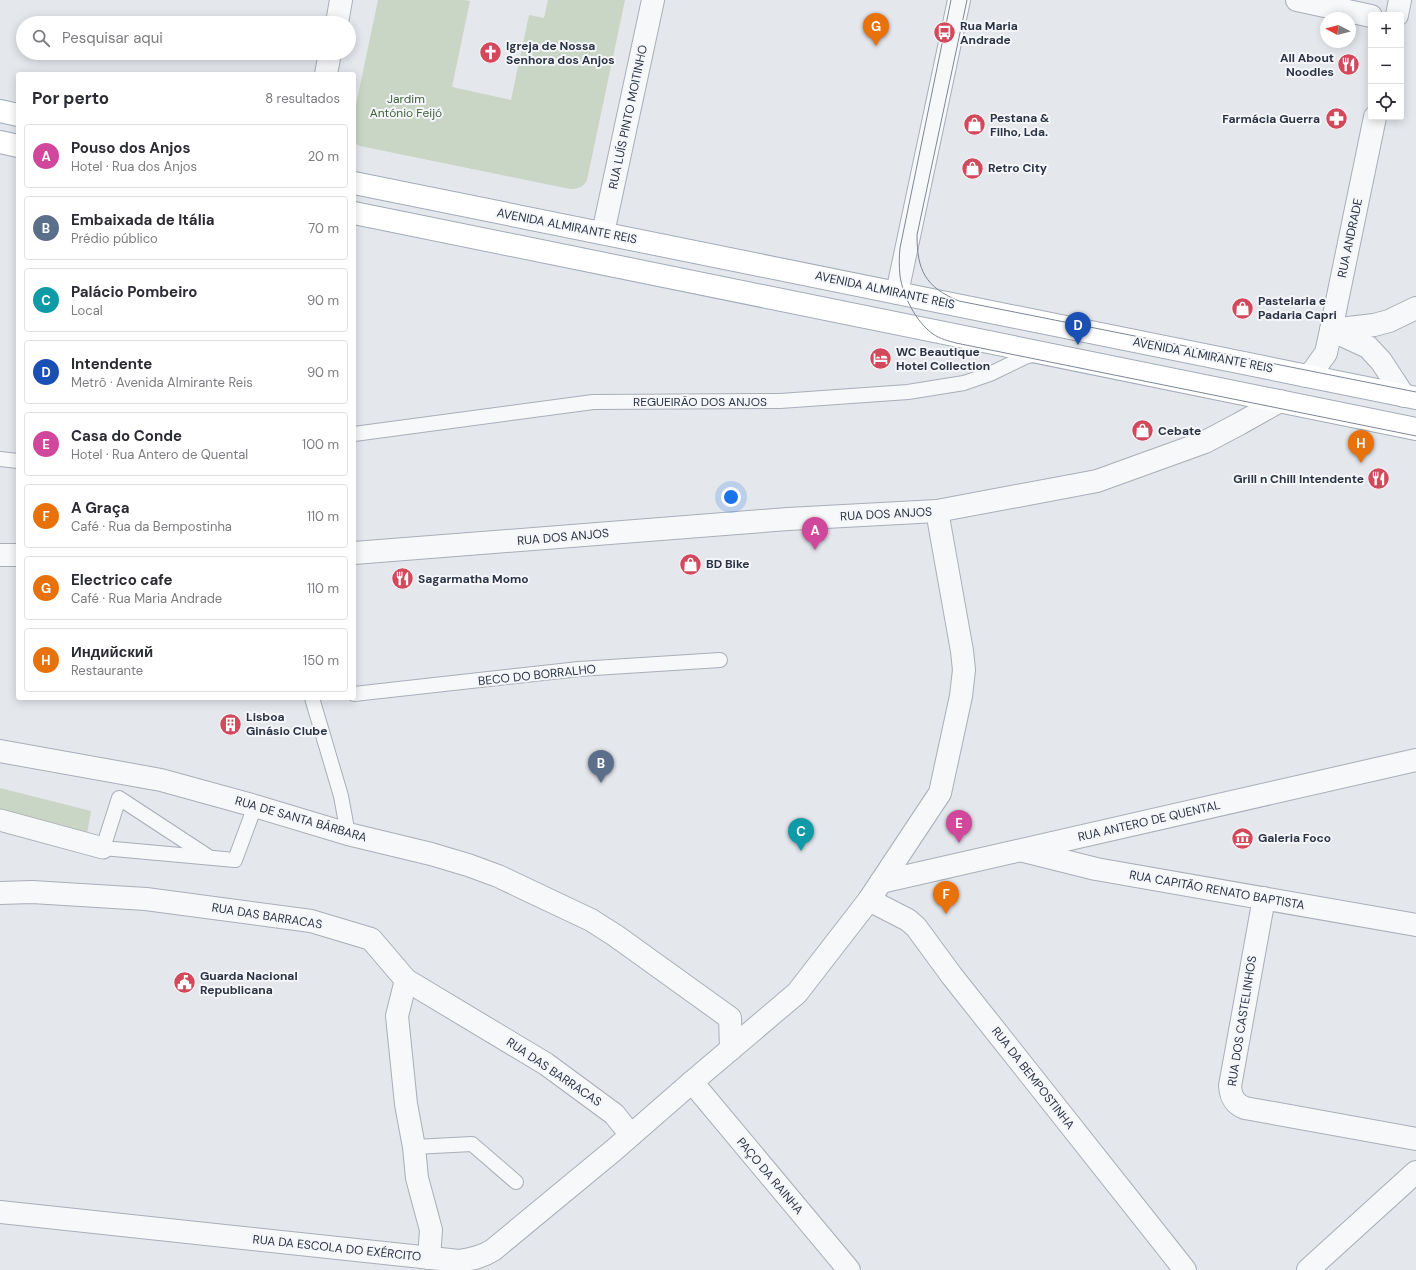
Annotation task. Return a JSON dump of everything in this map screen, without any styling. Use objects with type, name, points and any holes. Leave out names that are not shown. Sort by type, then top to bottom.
[{"type":"main road","points":[[0,111],[16,115]]},
{"type":"main road","points":[[0,142],[16,146]]},
{"type":"main road","name":"AVENIDA ALMIRANTE REIS","points":[[356,183],[1410,397]]},
{"type":"main road","points":[[356,214],[1416,429]]},
{"type":"main road","points":[[891,322],[897,293]]},
{"type":"main road","points":[[1280,401],[1306,376]]},
{"type":"street","points":[[338,16],[342,0]]},
{"type":"street","name":"RUA LUÍS PINTO MOITINHO","points":[[603,233],[653,0]]},
{"type":"street","points":[[897,293],[959,0]]},
{"type":"street","points":[[1297,0],[1368,15]]},
{"type":"street","points":[[1398,12],[1400,0]]},
{"type":"street","points":[[326,72],[329,60]]},
{"type":"street","name":"RUA ANDRADE","points":[[1330,330],[1375,120]]},
{"type":"street","points":[[1330,330],[1371,325],[1389,321],[1416,308]]},
{"type":"street","points":[[1368,347],[1371,325]]},
{"type":"street","points":[[1330,330],[1368,347],[1410,397]]},
{"type":"street","points":[[1306,376],[1313,371],[1326,353],[1330,330]]},
{"type":"street","name":"RUA DOS ANJOS","points":[[356,553],[788,519],[937,511],[1097,481],[1205,442],[1280,401]]},
{"type":"street","points":[[631,1135],[797,993],[875,891],[940,793],[961,696],[964,670],[962,651],[937,511]]},
{"type":"street","points":[[0,555],[16,555]]},
{"type":"street","name":"RUA DE SANTA BÁRBARA","points":[[0,751],[161,780],[348,834],[468,864],[498,876],[591,920],[616,936],[730,1018],[731,1049]]},
{"type":"street","name":"RUA ANTERO DE QUENTAL","points":[[875,891],[1019,850],[1416,760]]},
{"type":"street","points":[[0,820],[103,848]]},
{"type":"street","name":"RUA CAPITÃO RENATO BAPTISTA","points":[[1019,850],[1096,869],[1416,925]]},
{"type":"street","name":"RUA DA BEMPOSTINHA","points":[[875,891],[916,927],[962,988],[1184,1270]]},
{"type":"street","name":"RUA DAS BARRACAS","points":[[0,893],[32,892],[146,900],[311,921],[371,938],[406,980],[546,1064],[614,1114],[631,1135]]},
{"type":"street","name":"RUA DOS CASTELINHOS","points":[[1264,898],[1230,1086],[1231,1094],[1234,1100],[1245,1108],[1416,1139]]},
{"type":"street","points":[[406,980],[397,1016],[406,1104],[414,1147],[417,1178],[431,1230],[429,1258]]},
{"type":"street","name":"PAÇO DA RAINHA","points":[[692,1082],[849,1270]]},
{"type":"street","name":"RUA DA ESCOLA DO EXÉRCITO","points":[[0,1212],[429,1258],[459,1261],[471,1260],[488,1253],[631,1135]]},
{"type":"street","points":[[1308,1270],[1416,1172]]},
{"type":"lane","name":"REGUEIRÃO DOS ANJOS","points":[[356,434],[593,402],[780,401],[908,392],[964,383],[990,374],[1026,357],[1040,353]]},
{"type":"lane","points":[[0,459],[16,461]]},
{"type":"lane","name":"BECO DO BORRALHO","points":[[356,694],[579,670],[720,660]]},
{"type":"lane","points":[[316,700],[341,796],[348,834]]},
{"type":"lane","points":[[209,857],[118,798],[103,848],[235,860],[255,806]]},
{"type":"lane","points":[[414,1147],[472,1144],[516,1182]]},
{"type":"green space","name":"Jardim António Feijó","points":[[378,0],[470,1],[452,87],[511,100],[529,15],[544,18],[548,0],[625,0],[587,180],[578,188],[570,189],[360,146],[356,144],[356,104]]},
{"type":"green space","points":[[0,788],[91,811],[87,834],[0,812]]},
{"type":"tram line","points":[[951,0],[900,248],[900,276],[904,292],[911,308],[927,329],[944,340],[956,343],[1416,436]]},
{"type":"tram line","points":[[967,0],[917,235],[917,247],[921,268],[925,276],[938,290],[959,301],[1416,392]]},
{"type":"place","name":"Rua Maria Andrade","points":[[944,33]]},
{"type":"place","name":"Electrico cafe","points":[[876,46]]},
{"type":"place","name":"Igreja de Nossa Senhora dos Anjos","points":[[490,53]]},
{"type":"place","name":"All About Noodles","points":[[1349,65]]},
{"type":"place","name":"Farmácia Guerra","points":[[1336,119]]},
{"type":"place","name":"Pestana & Filho, Lda.","points":[[975,125]]},
{"type":"place","name":"Retro City","points":[[973,168]]},
{"type":"place","name":"Pastelaria e Padaria Capri","points":[[1242,308]]},
{"type":"place","name":"Intendente","points":[[1078,345]]},
{"type":"place","name":"WC Beautique Hotel Collection","points":[[880,359]]},
{"type":"place","name":"Cebate","points":[[1143,431]]},
{"type":"place","name":"Индийский","points":[[1361,463]]},
{"type":"place","name":"Grill n Chill Intendente","points":[[1379,479]]},
{"type":"place","name":"Pouso dos Anjos","points":[[815,550]]},
{"type":"place","name":"BD Bike","points":[[691,564]]},
{"type":"place","name":"Sagarmatha Momo","points":[[403,579]]},
{"type":"place","name":"Lisboa Ginásio Clube","points":[[231,724]]},
{"type":"place","name":"Embaixada de Itália","points":[[601,783]]},
{"type":"place","name":"Galeria Foco","points":[[1243,838]]},
{"type":"place","name":"Casa do Conde","points":[[959,843]]},
{"type":"place","name":"Palácio Pombeiro","points":[[801,851]]},
{"type":"place","name":"A Graça","points":[[946,914]]},
{"type":"place","name":"Guarda Nacional Republicana","points":[[184,983]]}]
